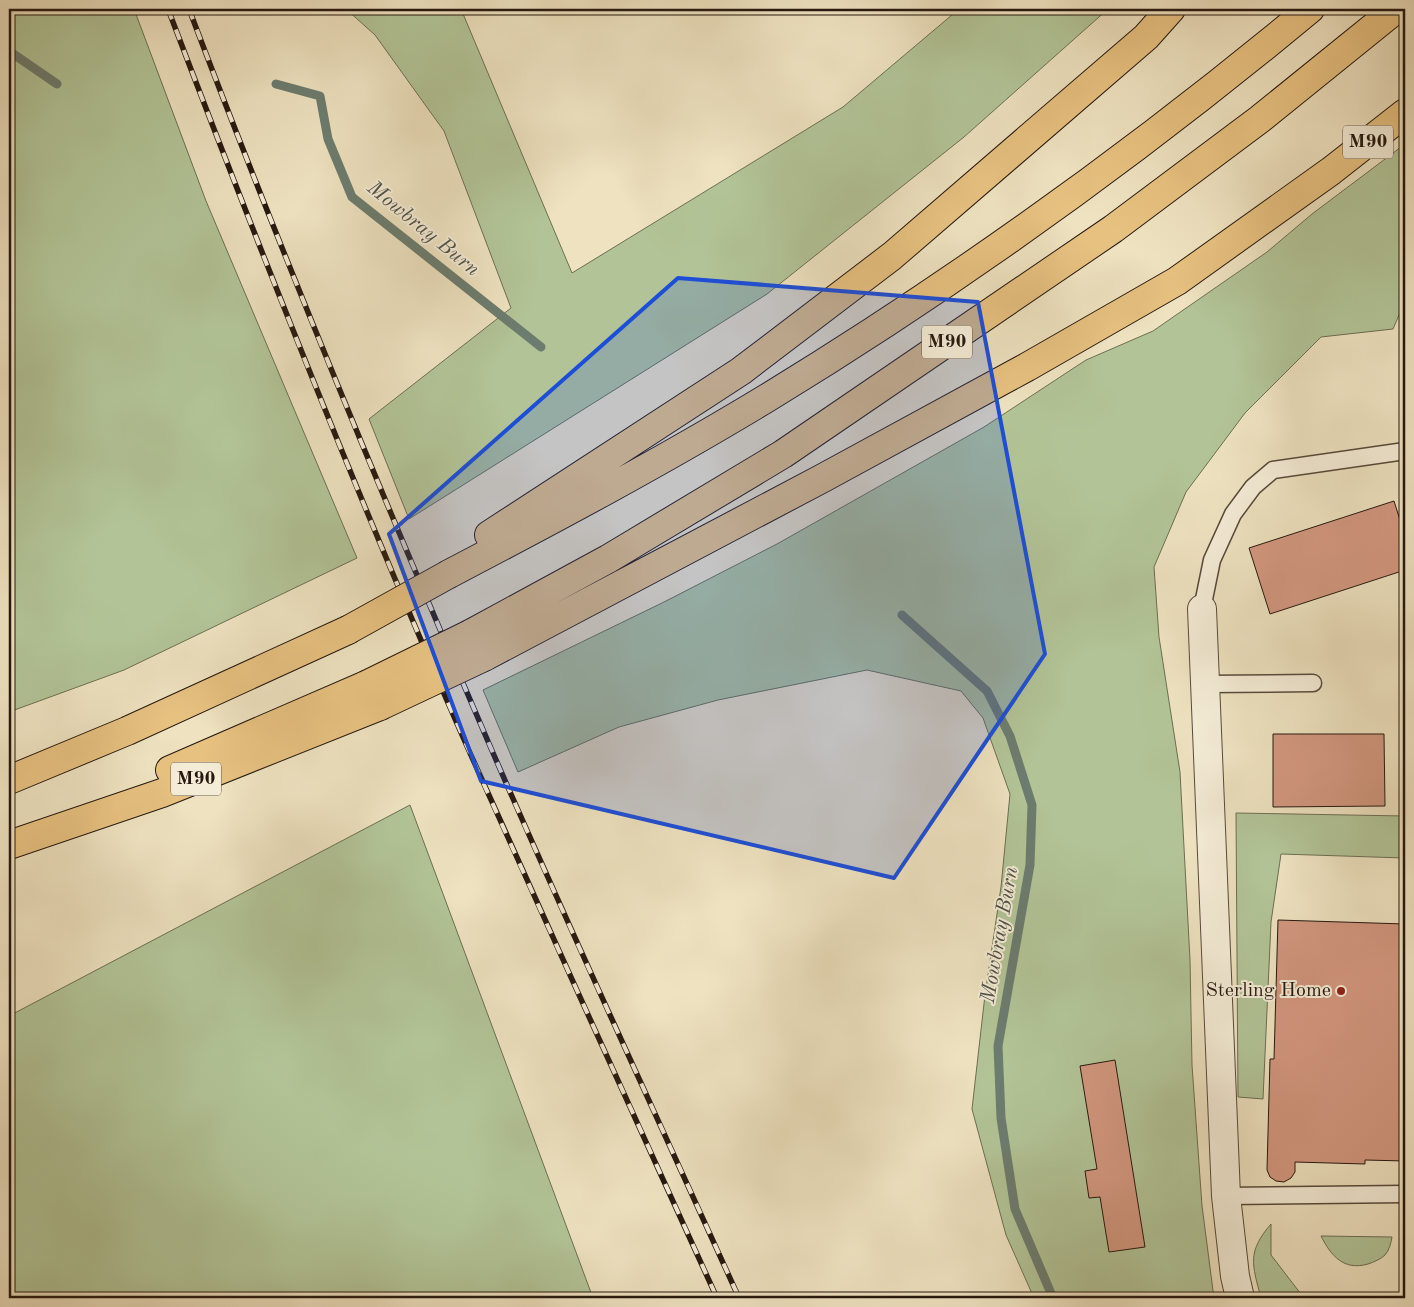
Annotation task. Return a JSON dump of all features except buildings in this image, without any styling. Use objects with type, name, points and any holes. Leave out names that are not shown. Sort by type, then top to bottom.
[{"type":"highway","name":"M90","points":[[444,570],[741,371],[892,256],[1146,37],[1172,9]]},
{"type":"highway","name":"M90","points":[[9,780],[128,731],[347,624],[444,570],[580,506],[767,398],[950,279],[1086,184],[1237,69],[1310,9]]},
{"type":"highway","name":"M90","points":[[9,845],[162,792],[373,696],[470,634],[608,559],[783,454],[1113,229],[1260,119],[1396,9]]},
{"type":"highway","name":"M90","points":[[9,839],[373,696],[484,657],[823,478],[1027,366],[1176,281],[1332,171],[1405,114]]},
{"type":"street","points":[[1202,609],[1226,1196],[1235,1276],[1240,1298]]},
{"type":"lane","points":[[1202,609],[1212,560],[1233,514],[1253,487],[1273,470],[1405,451]]},
{"type":"lane","points":[[1204,684],[1313,683]]},
{"type":"lane","points":[[1226,1196],[1405,1194]]},
{"type":"highlighted area","points":[[678,278],[978,302],[1045,654],[894,878],[481,781],[389,534]]},
{"type":"green space","points":[[9,9],[134,9],[206,201],[357,558],[124,670],[9,712]]},
{"type":"green space","points":[[346,9],[461,9],[572,273],[843,107],[959,9],[1108,9],[964,137],[767,294],[409,519],[369,419],[511,308],[444,131],[375,35]]},
{"type":"green space","points":[[1405,144],[1405,301],[1393,329],[1321,337],[1245,413],[1186,492],[1154,567],[1159,637],[1180,772],[1190,960],[1192,1065],[1202,1206],[1214,1298],[1034,1298],[1006,1235],[972,1109],[985,995],[1001,887],[1010,794],[983,718],[961,691],[867,670],[718,700],[619,727],[518,772],[483,690],[664,602],[777,544],[984,427],[1086,360],[1153,331],[1267,252],[1312,214]]},
{"type":"green space","points":[[410,805],[593,1298],[9,1298],[9,1016]]},
{"type":"green space","points":[[1236,813],[1405,816],[1405,858],[1281,854],[1271,922],[1263,1099],[1238,1097]]},
{"type":"green space","points":[[1271,1224],[1271,1255],[1304,1298],[1261,1298],[1255,1276],[1255,1251],[1263,1234]]},
{"type":"green space","points":[[1321,1236],[1392,1237],[1389,1249],[1383,1256],[1373,1262],[1360,1266],[1339,1260],[1329,1250]]},
{"type":"waterway","name":"Mowbray Burn","points":[[9,51],[57,84]]},
{"type":"waterway","name":"Mowbray Burn","points":[[276,84],[320,96],[328,139],[352,197],[541,347]]},
{"type":"waterway","name":"Mowbray Burn","points":[[902,615],[987,691],[1010,736],[1032,805],[1030,865],[998,1046],[1001,1118],[1015,1209],[1053,1298]]},
{"type":"railway","points":[[168,9],[314,383],[430,661],[531,889],[717,1298]]},
{"type":"railway","points":[[189,9],[297,285],[448,649],[549,880],[739,1298]]},
{"type":"place","name":"Sterling Home","points":[[1341,991]]}]
